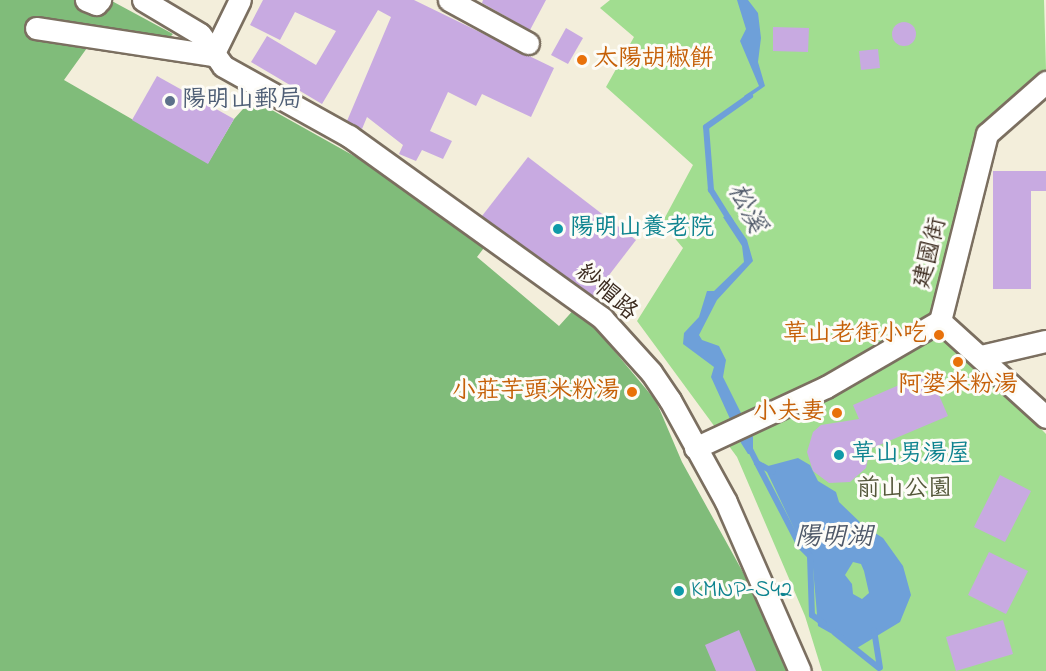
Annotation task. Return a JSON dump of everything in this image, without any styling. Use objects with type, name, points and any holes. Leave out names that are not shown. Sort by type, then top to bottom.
[{"type":"street","points":[[86,0],[96,4],[100,0]]},
{"type":"street","points":[[143,0],[200,34],[213,55]]},
{"type":"street","points":[[213,55],[240,0]]},
{"type":"street","points":[[450,0],[528,44]]},
{"type":"street","points":[[36,28],[213,55]]},
{"type":"street","name":"紗帽路","points":[[213,55],[224,66],[293,108],[349,136],[594,311],[651,372],[696,448],[726,501],[800,671]]},
{"type":"street","name":"建國街","points":[[1046,82],[987,134],[940,321],[1046,417]]},
{"type":"street","points":[[696,448],[826,387],[940,321]]},
{"type":"street","points":[[981,356],[1045,341]]},
{"type":"green space","points":[[0,0],[110,0],[173,34],[164,43],[97,34],[64,80],[208,163],[234,119],[252,99],[431,199],[490,240],[477,257],[559,326],[577,306],[656,401],[682,462],[755,594],[791,671],[0,671]]},
{"type":"green space","name":"前山公園","points":[[610,0],[1044,0],[1046,70],[974,146],[934,320],[1046,434],[1046,671],[822,671],[805,616],[737,457],[637,321],[683,248],[662,223],[693,165],[606,87],[634,37],[600,8]]},
{"type":"water","points":[[737,0],[748,0],[758,13],[761,38],[758,62],[765,86],[745,100],[744,96],[759,86],[740,41],[746,29]]},
{"type":"water","points":[[730,215],[747,240],[753,261],[717,300],[699,335],[702,340],[719,346],[726,360],[723,377],[753,437],[753,454],[748,454],[741,443],[711,377],[714,367],[683,344],[684,333],[699,317],[707,291],[714,291],[744,262],[742,246],[723,217]]},
{"type":"water","name":"陽明湖","points":[[798,458],[810,465],[818,481],[836,492],[839,502],[864,526],[883,538],[903,566],[911,595],[900,622],[857,648],[818,626],[813,568],[766,470],[768,466]],"holes":[[[853,562],[861,564],[869,593],[862,599],[853,594],[852,584],[845,575]]]},
{"type":"building","points":[[263,0],[414,0],[554,68],[531,117],[482,94],[476,106],[448,92],[430,131],[452,141],[443,159],[422,150],[416,161],[399,154],[403,145],[367,117],[362,129],[347,121],[391,17],[378,10],[322,104],[251,62],[267,36],[316,65],[336,31],[295,12],[280,40],[250,25]]},
{"type":"building","points":[[483,0],[546,0],[530,30],[482,3]]},
{"type":"building","points":[[904,22],[913,25],[916,34],[913,43],[904,46],[895,43],[892,34],[895,25]]},
{"type":"building","points":[[773,27],[809,28],[808,52],[773,51]]},
{"type":"building","points":[[566,28],[583,38],[568,64],[551,55]]},
{"type":"building","points":[[878,49],[880,68],[861,70],[859,51]]},
{"type":"building","points":[[157,76],[234,119],[208,164],[132,120]]},
{"type":"building","name":"陽明山養老院","points":[[528,157],[636,240],[593,296],[482,216]]},
{"type":"building","points":[[993,171],[1046,171],[1046,191],[1031,191],[1031,289],[993,289]]},
{"type":"building","points":[[929,372],[948,416],[870,449],[866,468],[850,482],[829,483],[813,471],[807,452],[813,432],[821,425],[859,419],[853,405]]},
{"type":"building","points":[[1000,475],[1031,491],[1005,542],[974,527]]},
{"type":"building","points":[[989,552],[1028,571],[1006,614],[968,595]]},
{"type":"building","points":[[1003,620],[1013,654],[956,671],[946,637]]},
{"type":"building","points":[[739,630],[756,671],[716,671],[705,645]]},
{"type":"waterway","name":"松溪","points":[[731,222],[711,190],[706,127],[750,96]]},
{"type":"waterway","name":"松溪","points":[[750,449],[757,463],[773,472]]},
{"type":"waterway","name":"松溪","points":[[757,463],[800,546],[810,556],[812,615],[823,623]]},
{"type":"waterway","name":"松溪","points":[[874,630],[880,668]]},
{"type":"waterway","name":"松溪","points":[[835,633],[879,668]]},
{"type":"place","name":"太陽胡椒餅","points":[[582,60]]},
{"type":"place","name":"陽明山郵局","points":[[170,101]]},
{"type":"place","name":"陽明山養老院","points":[[558,229]]},
{"type":"place","name":"草山老街小吃","points":[[939,335]]},
{"type":"place","name":"阿婆米粉湯","points":[[958,362]]},
{"type":"place","name":"小莊芋頭米粉湯","points":[[632,392]]},
{"type":"place","name":"小夫妻","points":[[837,413]]},
{"type":"place","name":"草山男湯屋","points":[[839,455]]},
{"type":"place","name":"KMNP-S42","points":[[679,591]]}]
